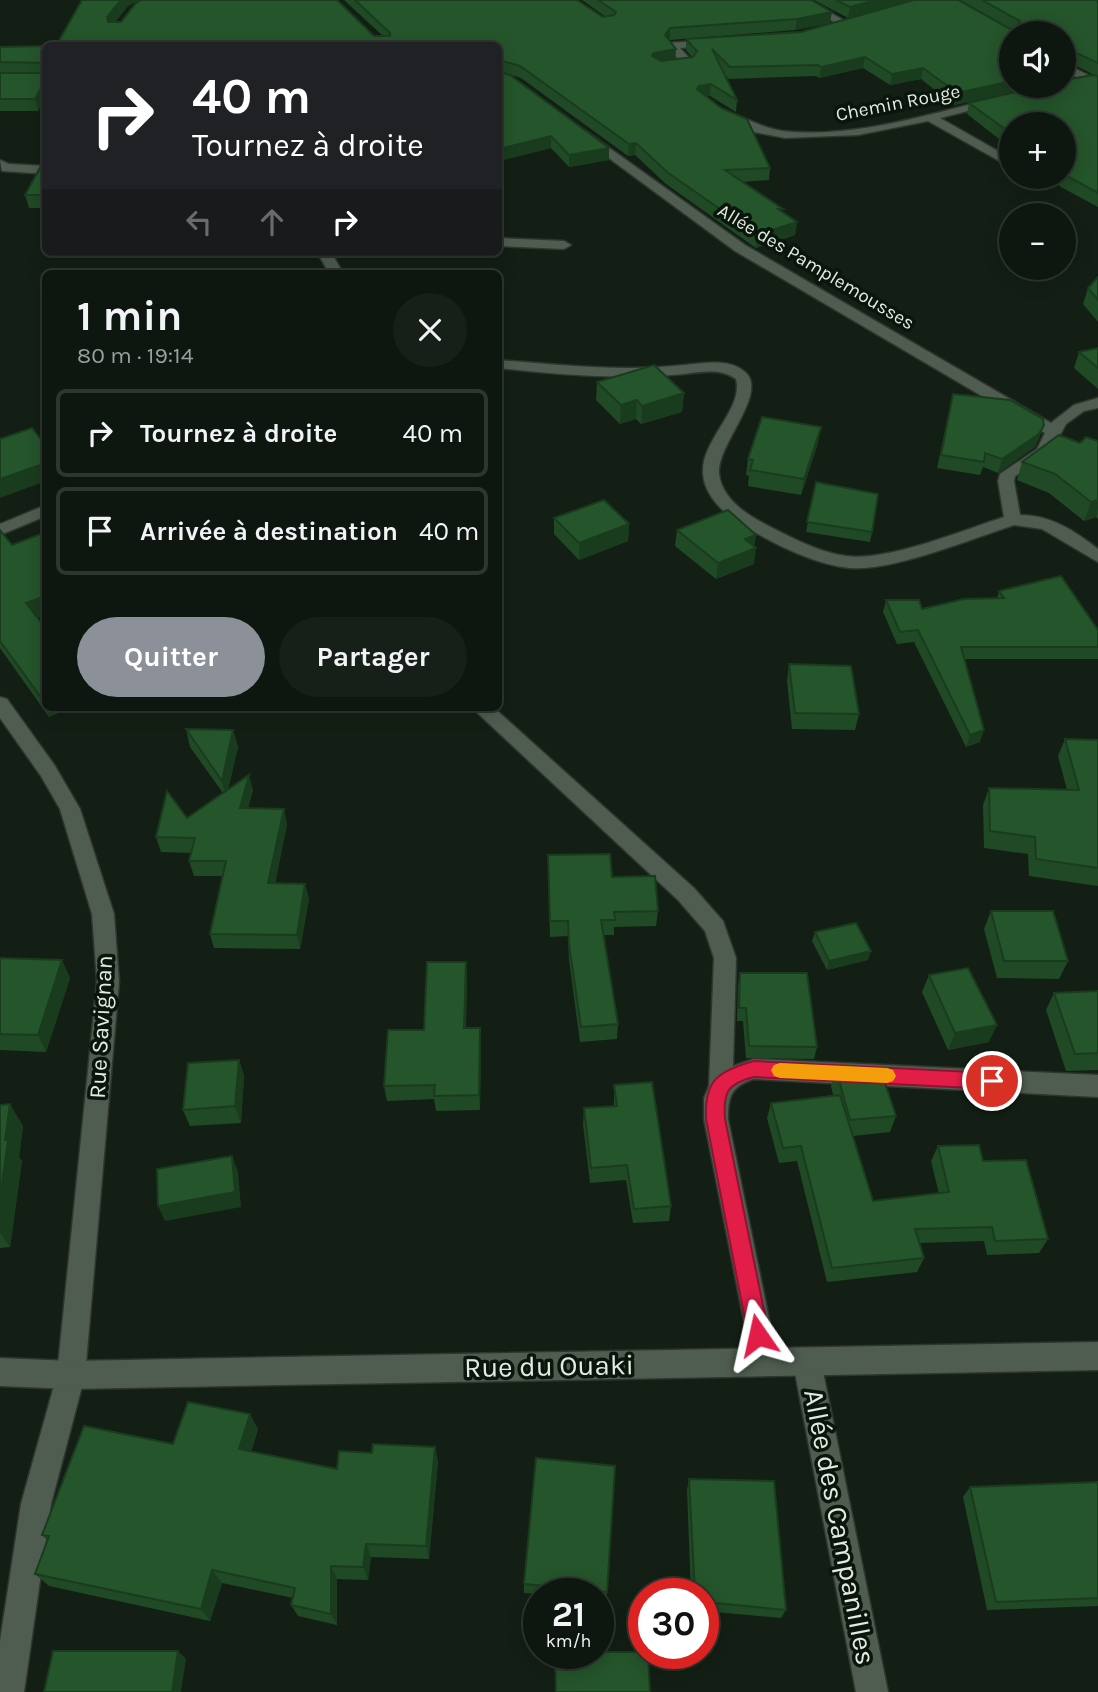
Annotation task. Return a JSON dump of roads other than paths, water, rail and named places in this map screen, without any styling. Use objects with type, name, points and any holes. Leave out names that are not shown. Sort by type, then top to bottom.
[{"type":"street","points":[[800,0],[847,25]]},
{"type":"street","points":[[826,31],[860,21]]},
{"type":"street","points":[[660,67],[688,64],[671,44],[722,43]]},
{"type":"street","points":[[1076,72],[1094,82]]},
{"type":"street","points":[[1076,84],[1094,82]]},
{"type":"street","name":"Chemin Rouge","points":[[715,107],[746,126],[812,135],[880,129],[1009,98]]},
{"type":"street","points":[[929,117],[999,157]]},
{"type":"street","name":"Allée des Pamplemousses","points":[[579,130],[740,248],[1053,431]]},
{"type":"street","points":[[0,164],[6,168],[42,170]]},
{"type":"street","points":[[502,242],[564,245]]},
{"type":"street","points":[[502,364],[587,373],[704,368],[726,370],[740,375],[746,384],[745,395],[714,456],[711,473],[717,491],[729,508],[747,520],[822,556],[864,563],[884,560],[1013,520],[1031,518],[1050,524],[1098,557]]},
{"type":"street","points":[[1013,520],[1006,481],[1008,474],[1043,452],[1051,441],[1053,431],[1079,408],[1098,403]]},
{"type":"street","points":[[0,530],[42,511]]},
{"type":"street","name":"Rue Savignan","points":[[0,704],[48,771],[70,809],[103,914],[108,982],[72,1375],[36,1504],[8,1692]]},
{"type":"street","points":[[485,711],[686,894],[715,927],[725,958],[716,1119],[764,1362]]},
{"type":"street","points":[[720,1085],[734,1074],[754,1069],[1098,1086]]},
{"type":"street","name":"Rue du Ouaki","points":[[0,1371],[72,1375],[1098,1356]]},
{"type":"street","name":"Allée des Campanilles","points":[[807,1362],[872,1692]]}]
